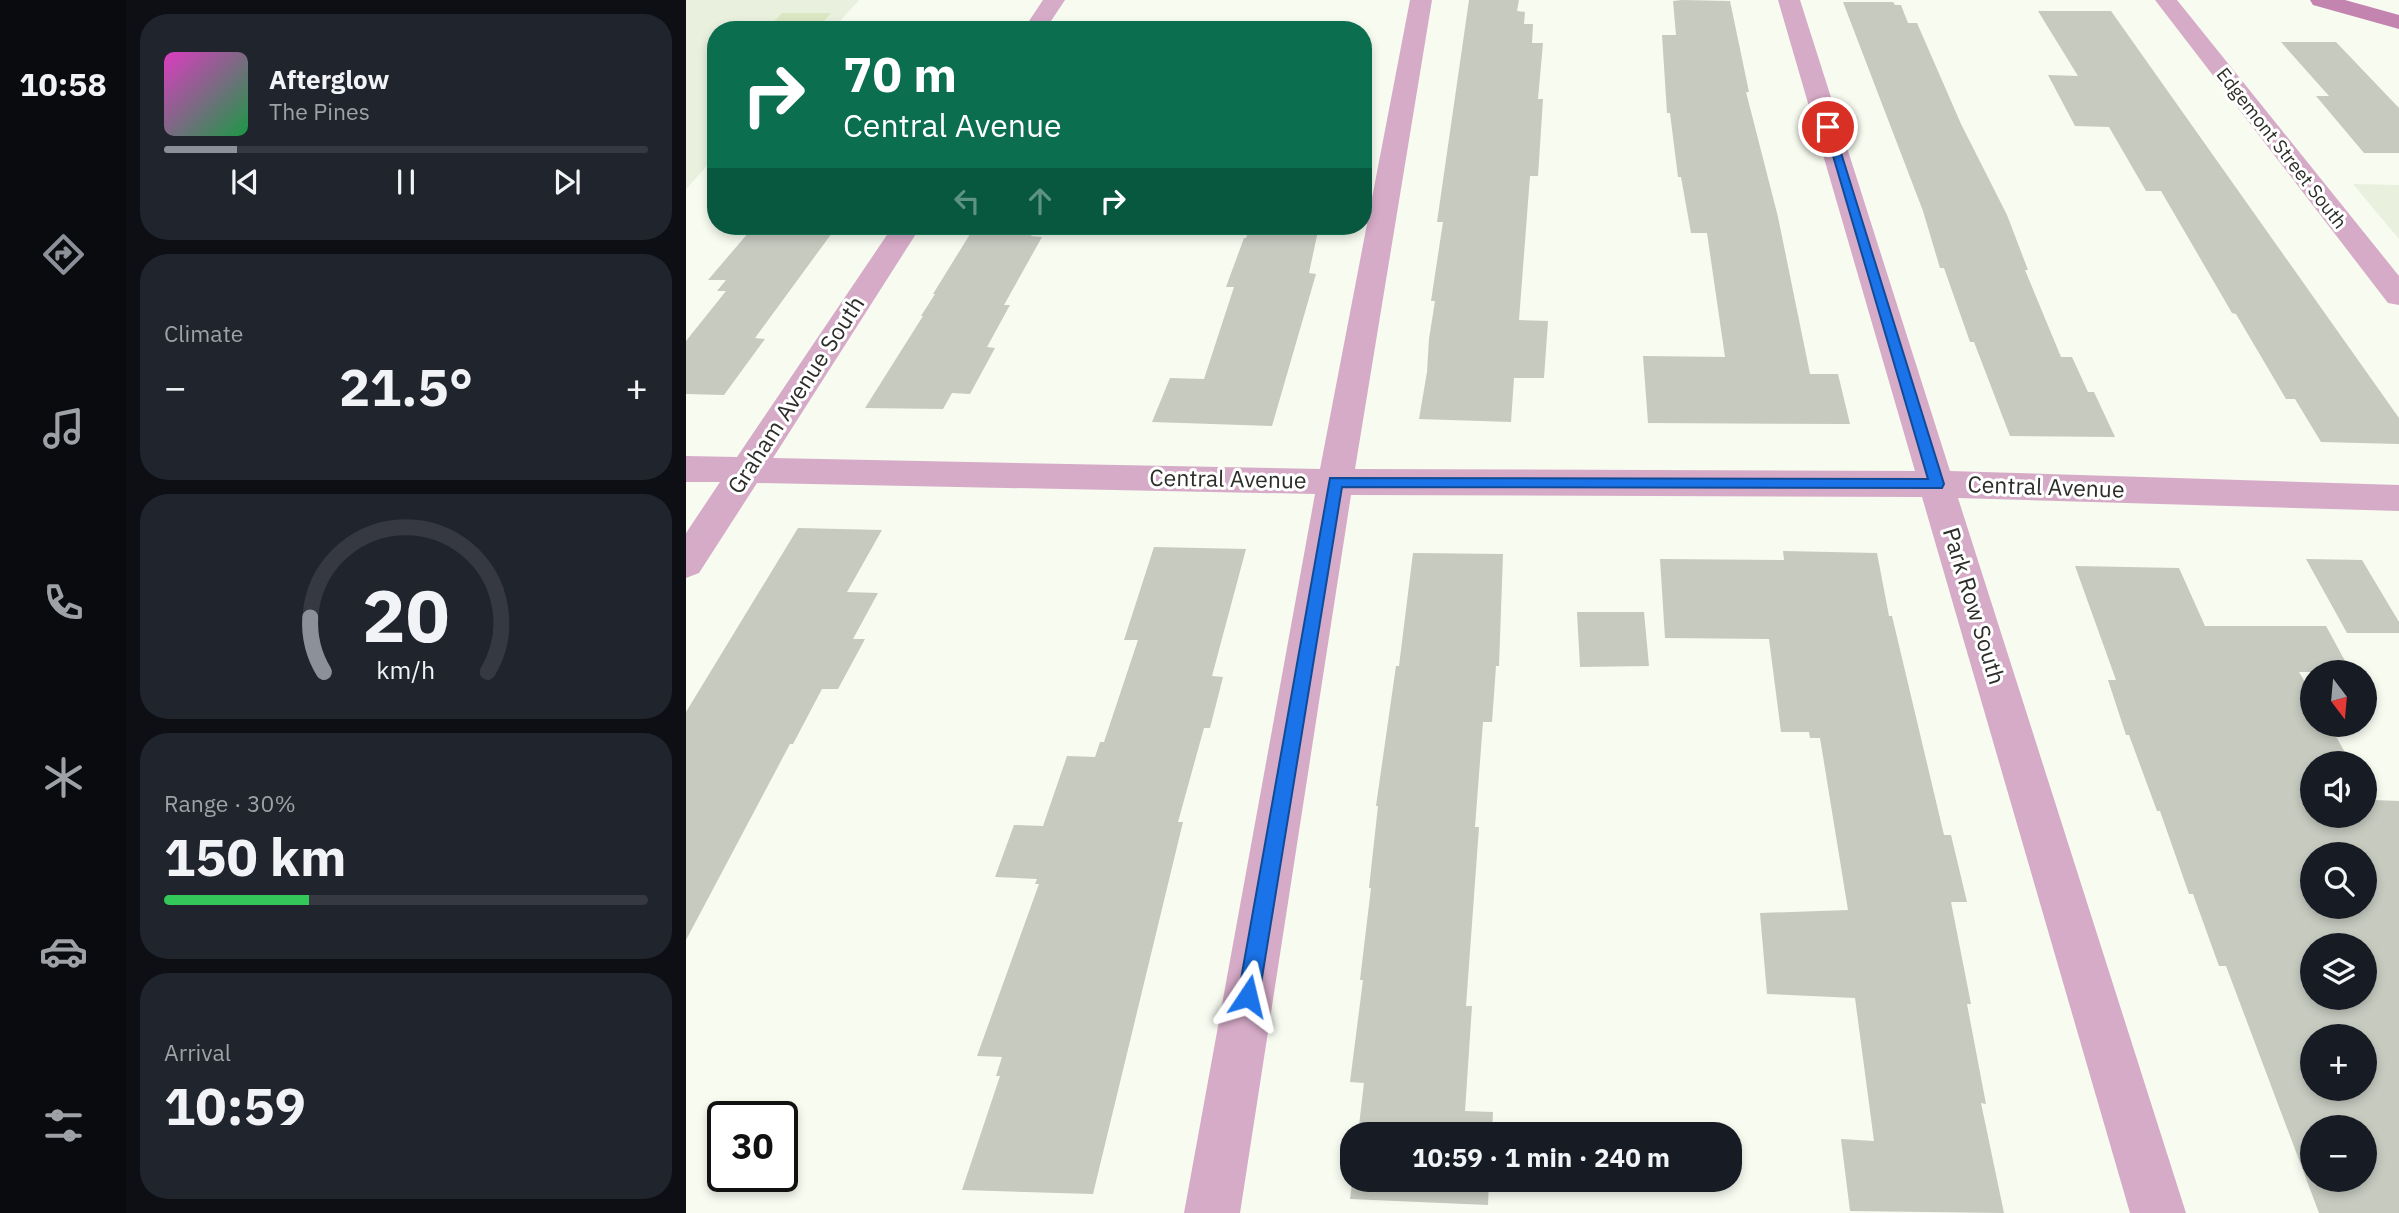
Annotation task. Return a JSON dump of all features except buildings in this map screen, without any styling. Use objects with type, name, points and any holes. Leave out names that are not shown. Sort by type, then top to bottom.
[{"type":"main road","points":[[2321,0],[2399,22]]},
{"type":"street","points":[[1040,21],[1054,0]]},
{"type":"street","points":[[1212,1213],[1335,482],[1421,0]]},
{"type":"street","name":"Park Row South","points":[[1789,0],[2158,1213]]},
{"type":"street","name":"Edgemont Street South","points":[[2166,0],[2399,296]]},
{"type":"street","name":"Graham Avenue South","points":[[686,564],[900,235]]},
{"type":"street","name":"Central Avenue","points":[[686,469],[1335,482],[1937,484],[2399,498]]},
{"type":"shaded area","points":[[686,0],[859,0],[840,21],[707,21],[707,166],[686,189]]},
{"type":"shaded area","points":[[2353,184],[2399,185],[2399,239]]},
{"type":"green space","points":[[782,13],[831,13],[824,21],[774,21]]},
{"type":"route","points":[[1248,996],[1335,482],[1937,484],[1828,127]]}]
